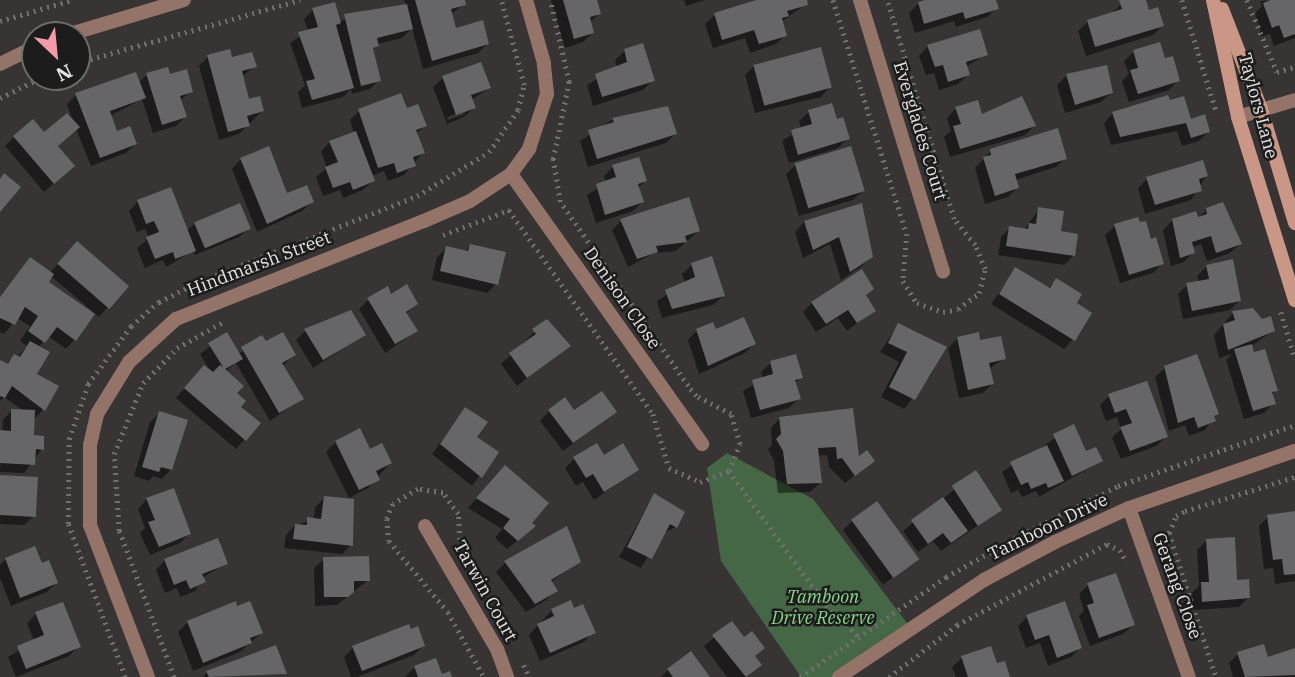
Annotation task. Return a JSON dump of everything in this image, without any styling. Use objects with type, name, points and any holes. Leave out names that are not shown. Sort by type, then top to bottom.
[{"type":"main road","name":"Taylors Lane","points":[[1213,0],[1238,117],[1295,300]]},
{"type":"main road","name":"Taylors Lane","points":[[1219,0],[1261,109],[1295,223]]},
{"type":"street","points":[[91,28],[184,0]]},
{"type":"street","name":"Hindmarsh Street","points":[[148,677],[90,525],[90,444],[97,414],[130,362],[151,339],[187,313],[424,221],[470,201],[511,174],[529,149],[547,94],[544,63],[526,0]]},
{"type":"street","name":"Everglades Court","points":[[860,0],[943,272]]},
{"type":"street","points":[[0,64],[21,54]]},
{"type":"street","points":[[1238,117],[1295,100]]},
{"type":"street","name":"Denison Close","points":[[511,174],[702,444]]},
{"type":"street","name":"Tamboon Drive","points":[[839,677],[984,580],[1129,508],[1295,452]]},
{"type":"street","name":"Gerang Close","points":[[1129,508],[1189,677]]},
{"type":"street","name":"Tarwin Court","points":[[425,526],[496,649],[508,677]]},
{"type":"path","points":[[0,21],[72,0]]},
{"type":"path","points":[[91,60],[300,0]]},
{"type":"path","points":[[125,677],[68,524],[69,439],[88,384],[115,344],[159,302],[196,283],[417,196],[489,152],[518,110],[524,85],[501,0]]},
{"type":"path","points":[[1247,0],[1277,72],[1295,66]]},
{"type":"path","points":[[0,98],[21,87]]},
{"type":"path","points":[[431,239],[509,210],[653,414],[669,468],[700,482],[729,471],[739,454],[737,423],[724,408],[696,396],[688,386],[570,220],[554,175]]},
{"type":"path","points":[[174,677],[119,531],[114,454],[132,405],[158,366],[177,348],[234,316]]},
{"type":"path","points":[[729,471],[827,605],[859,637],[800,677]]},
{"type":"path","points":[[1216,677],[1169,533],[1176,516],[1185,511],[1295,477]]},
{"type":"path","points":[[1158,536],[1169,533]]},
{"type":"path","points":[[889,677],[957,625],[1013,592],[1107,544],[1120,550]]},
{"type":"green space","name":"Tamboon Drive Reserve","points":[[727,453],[813,499],[910,627],[839,677],[801,677],[721,561],[707,468]]},
{"type":"building","points":[[415,0],[465,0],[466,5],[451,9],[456,28],[483,20],[489,44],[432,61]]},
{"type":"building","points":[[563,0],[597,0],[601,14],[590,17],[594,33],[574,39]]},
{"type":"building","points":[[756,0],[807,0],[808,5],[787,11],[789,16],[782,18],[787,36],[759,44],[754,30],[722,40],[714,13]]},
{"type":"building","points":[[996,0],[999,9],[965,19],[963,12],[924,24],[918,2]]},
{"type":"building","points":[[1119,0],[1146,0],[1149,10],[1158,7],[1164,26],[1095,47],[1087,20],[1122,9]]},
{"type":"building","points":[[1271,0],[1295,0],[1295,34],[1284,38],[1279,25],[1272,28],[1263,3]]},
{"type":"building","points":[[335,2],[341,23],[336,25],[354,88],[312,100],[306,81],[315,79],[298,32],[318,27],[312,8]]},
{"type":"building","points":[[407,4],[413,29],[377,38],[379,46],[373,48],[381,81],[361,86],[344,14]]},
{"type":"building","points":[[980,29],[988,55],[966,62],[970,75],[948,82],[943,65],[935,67],[927,45]]},
{"type":"building","points":[[1160,42],[1165,58],[1173,56],[1180,81],[1138,94],[1130,70],[1138,68],[1133,50]]},
{"type":"building","points":[[643,43],[655,81],[602,97],[595,74],[627,62],[624,49]]},
{"type":"building","points":[[821,47],[832,88],[764,106],[753,65]]},
{"type":"building","points":[[230,49],[232,57],[252,52],[257,67],[242,71],[249,99],[260,96],[264,111],[247,116],[250,126],[228,132],[207,55]]},
{"type":"building","points":[[481,62],[491,88],[471,95],[476,108],[456,115],[442,76]]},
{"type":"building","points":[[1107,65],[1113,93],[1075,105],[1066,74]]},
{"type":"building","points":[[168,67],[170,74],[187,69],[193,92],[180,96],[187,117],[162,125],[146,73]]},
{"type":"building","points":[[136,72],[146,98],[110,111],[117,131],[130,126],[137,144],[100,158],[75,93],[91,91],[91,87]]},
{"type":"building","points":[[401,93],[407,108],[418,104],[427,126],[416,130],[425,153],[413,157],[416,166],[397,173],[394,163],[378,168],[358,109]]},
{"type":"building","points":[[1168,95],[1170,100],[1184,96],[1191,119],[1205,114],[1210,132],[1191,138],[1186,123],[1120,137],[1112,112]]},
{"type":"building","points":[[1022,96],[1036,126],[960,149],[953,126],[961,124],[955,107],[978,100],[982,114]]},
{"type":"building","points":[[832,103],[837,119],[843,117],[850,139],[798,155],[791,130],[812,124],[808,110]]},
{"type":"building","points":[[668,106],[677,134],[597,159],[588,130],[614,122],[612,118]]},
{"type":"building","points":[[67,113],[80,127],[58,146],[75,166],[54,184],[13,136],[33,119],[44,132]]},
{"type":"building","points":[[1058,128],[1067,159],[1015,174],[1019,188],[995,196],[983,157],[991,155],[990,149]]},
{"type":"building","points":[[356,131],[375,181],[353,190],[350,182],[333,188],[325,167],[338,162],[329,141]]},
{"type":"building","points":[[269,146],[287,193],[307,185],[314,202],[267,224],[240,158]]},
{"type":"building","points":[[851,146],[865,191],[808,208],[795,163]]},
{"type":"building","points":[[639,157],[647,181],[638,184],[644,202],[605,215],[596,184],[616,177],[612,165]]},
{"type":"building","points":[[1203,160],[1208,176],[1199,179],[1202,191],[1155,205],[1146,177]]},
{"type":"building","points":[[4,173],[21,187],[0,212],[0,179]]},
{"type":"building","points":[[171,187],[196,251],[175,259],[173,252],[155,259],[146,237],[159,232],[154,221],[146,224],[137,200]]},
{"type":"building","points":[[689,197],[700,231],[685,236],[687,242],[656,246],[658,252],[637,259],[620,219]]},
{"type":"building","points":[[1223,202],[1242,244],[1216,253],[1211,236],[1192,242],[1195,253],[1180,258],[1172,219],[1196,211],[1198,217],[1207,214],[1206,208]]},
{"type":"building","points":[[240,203],[251,229],[205,248],[194,223]]},
{"type":"building","points":[[862,203],[873,257],[850,272],[839,237],[813,250],[804,221]]},
{"type":"building","points":[[1038,207],[1064,211],[1061,231],[1078,234],[1075,256],[1006,246],[1009,226],[1028,229],[1029,223],[1036,224]]},
{"type":"building","points":[[1138,217],[1140,222],[1146,221],[1151,239],[1156,237],[1164,264],[1129,275],[1114,224]]},
{"type":"building","points":[[77,241],[129,286],[109,309],[57,264]]},
{"type":"building","points":[[470,244],[506,252],[498,285],[440,271],[446,246],[468,251]]},
{"type":"building","points":[[712,256],[725,296],[672,309],[665,290],[695,277],[691,263]]},
{"type":"building","points":[[30,257],[54,274],[49,282],[95,314],[76,341],[57,327],[45,343],[28,331],[38,316],[25,307],[15,325],[0,318],[0,297]]},
{"type":"building","points":[[1233,259],[1241,301],[1192,311],[1186,283],[1209,279],[1206,265]]},
{"type":"building","points":[[1015,267],[1050,288],[1056,278],[1082,294],[1077,303],[1092,313],[1075,341],[999,294]]},
{"type":"building","points":[[862,269],[874,289],[866,295],[876,311],[857,323],[848,310],[826,324],[811,302]]},
{"type":"building","points":[[407,284],[418,304],[406,312],[418,331],[395,344],[367,298],[388,286],[391,294]]},
{"type":"building","points":[[1253,308],[1262,319],[1271,316],[1275,331],[1228,350],[1223,324],[1235,320],[1232,311]]},
{"type":"building","points":[[351,310],[366,335],[323,360],[304,329]]},
{"type":"building","points":[[744,317],[756,344],[708,366],[696,329],[713,322],[716,329]]},
{"type":"building","points":[[547,319],[571,346],[527,378],[509,353],[536,334],[532,329]]},
{"type":"building","points":[[898,323],[947,347],[915,400],[889,387],[907,352],[888,343]]},
{"type":"building","points":[[227,332],[243,359],[225,369],[244,386],[237,393],[246,401],[241,407],[261,423],[246,441],[184,388],[204,365],[213,372],[220,365],[223,367],[208,343]]},
{"type":"building","points":[[283,332],[296,355],[282,363],[304,399],[279,413],[241,347],[262,335],[266,341]]},
{"type":"building","points":[[979,332],[980,340],[1001,336],[1006,359],[989,363],[994,384],[968,390],[957,337]]},
{"type":"building","points":[[30,341],[50,352],[37,374],[59,386],[45,411],[12,386],[5,398],[0,396],[0,360],[8,364],[14,354],[20,357]]},
{"type":"building","points":[[1252,344],[1254,352],[1265,349],[1278,391],[1272,392],[1276,404],[1253,411],[1234,349]]},
{"type":"building","points":[[796,354],[803,378],[795,380],[801,399],[760,410],[752,380],[773,374],[770,361]]},
{"type":"building","points":[[1197,354],[1219,414],[1214,416],[1216,421],[1198,428],[1194,417],[1178,423],[1164,366]]},
{"type":"building","points":[[1147,381],[1168,437],[1130,451],[1120,427],[1132,423],[1126,409],[1115,413],[1108,394]]},
{"type":"building","points":[[602,391],[617,412],[573,443],[548,410],[565,397],[574,410]]},
{"type":"building","points":[[465,407],[488,422],[477,437],[499,452],[482,478],[440,444]]},
{"type":"building","points":[[853,408],[859,456],[867,450],[875,461],[855,476],[842,458],[837,459],[836,447],[818,448],[822,483],[787,484],[783,451],[776,439],[781,434],[779,417]]},
{"type":"building","points":[[11,409],[35,410],[34,435],[44,436],[44,450],[36,449],[35,465],[0,463],[0,430],[11,431]]},
{"type":"building","points":[[159,411],[188,420],[172,470],[161,467],[159,472],[142,467]]},
{"type":"building","points":[[1074,424],[1086,451],[1096,447],[1103,461],[1072,476],[1053,434]]},
{"type":"building","points":[[360,428],[370,449],[382,443],[392,463],[376,471],[380,480],[359,490],[335,441]]},
{"type":"building","points":[[597,443],[604,455],[623,443],[639,470],[604,492],[593,474],[586,478],[573,457]]},
{"type":"building","points":[[1047,445],[1064,481],[1048,488],[1046,483],[1031,489],[1028,482],[1021,485],[1010,462]]},
{"type":"building","points":[[505,465],[549,503],[532,523],[536,526],[518,541],[503,528],[510,519],[476,498]]},
{"type":"building","points":[[976,470],[1002,510],[978,526],[952,486]]},
{"type":"building","points":[[0,475],[38,477],[36,517],[0,515]]},
{"type":"building","points":[[174,488],[191,534],[159,547],[148,522],[155,520],[146,498]]},
{"type":"building","points":[[654,493],[685,512],[677,528],[670,524],[652,559],[627,547]]},
{"type":"building","points":[[324,496],[354,499],[353,546],[293,539],[295,524],[307,525],[307,517],[321,519]]},
{"type":"building","points":[[943,497],[968,531],[951,543],[943,533],[928,544],[911,520]]},
{"type":"building","points":[[877,501],[919,559],[893,578],[851,520]]},
{"type":"building","points":[[1295,511],[1295,574],[1284,575],[1282,559],[1273,560],[1267,515]]},
{"type":"building","points":[[567,526],[581,562],[551,580],[558,591],[535,604],[504,561]]},
{"type":"building","points":[[1235,537],[1237,580],[1249,579],[1250,598],[1202,602],[1201,582],[1209,582],[1206,539]]},
{"type":"building","points":[[218,538],[228,564],[202,574],[206,582],[190,589],[186,580],[174,585],[164,559]]},
{"type":"building","points":[[35,546],[42,563],[49,560],[58,583],[20,598],[5,558]]},
{"type":"building","points":[[369,556],[370,581],[354,581],[354,592],[348,597],[324,597],[323,557]]},
{"type":"building","points":[[1116,573],[1135,625],[1099,638],[1087,605],[1094,603],[1087,583]]},
{"type":"building","points":[[571,600],[574,608],[583,604],[596,633],[550,653],[537,624],[554,616],[551,609]]},
{"type":"building","points":[[236,601],[237,606],[250,601],[263,633],[250,638],[252,643],[203,663],[187,621]]},
{"type":"building","points":[[1065,601],[1082,648],[1057,658],[1049,635],[1035,640],[1026,615]]},
{"type":"building","points":[[63,602],[81,647],[26,669],[17,646],[44,635],[35,612]]},
{"type":"building","points":[[732,621],[744,637],[752,631],[765,648],[755,656],[762,665],[746,677],[712,635]]},
{"type":"building","points":[[409,624],[411,629],[418,626],[425,646],[362,671],[352,646]]},
{"type":"building","points":[[1264,644],[1268,657],[1295,648],[1295,675],[1245,677],[1237,652]]},
{"type":"building","points":[[276,645],[287,674],[209,677],[206,671]]},
{"type":"building","points":[[991,646],[997,663],[1005,661],[1010,677],[968,677],[961,656]]},
{"type":"building","points":[[691,651],[710,677],[673,677],[667,669]]},
{"type":"building","points":[[436,658],[442,674],[450,671],[452,677],[418,677],[414,666]]}]
